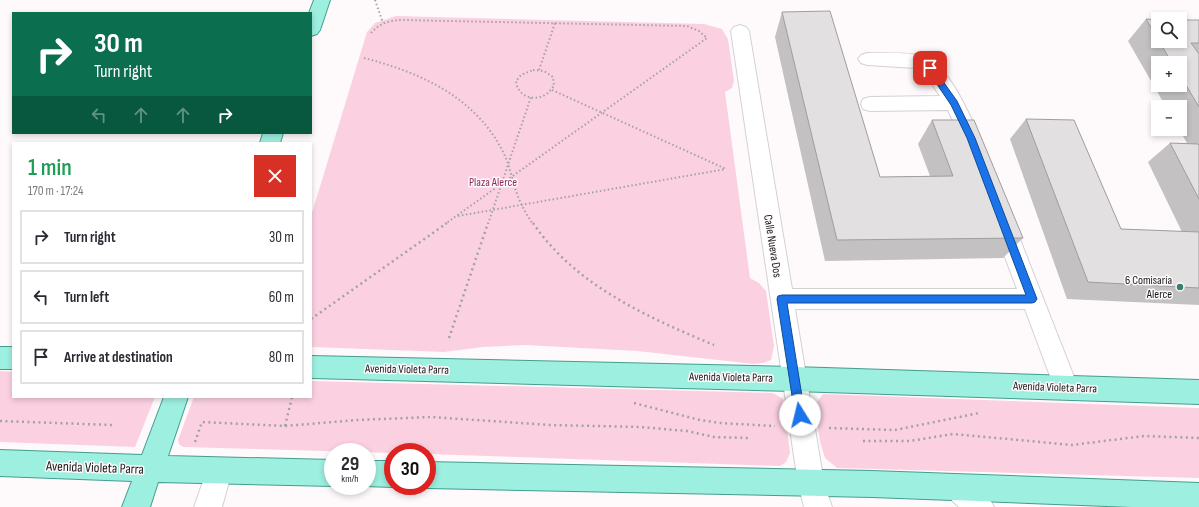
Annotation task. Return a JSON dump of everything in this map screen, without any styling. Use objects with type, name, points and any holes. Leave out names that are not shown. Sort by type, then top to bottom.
[{"type":"main road","points":[[312,27],[322,0]]},
{"type":"main road","points":[[0,358],[12,358]]},
{"type":"main road","name":"Avenida Violeta Parra","points":[[312,367],[794,379],[1199,392]]},
{"type":"main road","points":[[136,507],[176,398]]},
{"type":"main road","name":"Avenida Violeta Parra","points":[[0,463],[150,469],[324,473]]},
{"type":"main road","points":[[436,475],[814,495],[956,487],[1199,496]]},
{"type":"street","name":"Calle Nueva Dos","points":[[740,32],[794,379],[814,495]]},
{"type":"street","points":[[867,59],[916,61],[924,63],[930,68],[954,103],[971,138],[982,168]]},
{"type":"street","points":[[870,104],[954,103]]},
{"type":"street","points":[[996,204],[1066,388]]},
{"type":"street","points":[[782,299],[1032,299]]},
{"type":"street","points":[[208,507],[219,471]]},
{"type":"street","points":[[956,487],[980,507]]},
{"type":"path","points":[[375,0],[383,23]]},
{"type":"path","points":[[312,318],[707,38],[698,31],[687,26],[396,20],[383,23],[371,33]]},
{"type":"path","points":[[539,70],[555,23]]},
{"type":"path","points":[[364,58],[423,76],[454,95],[485,126],[498,144],[522,204],[532,221],[568,264],[585,278],[632,308],[658,322],[714,345]]},
{"type":"path","points":[[539,70],[550,74],[553,77],[554,82],[552,90],[542,96],[531,97],[520,93],[517,90],[516,81],[527,71],[539,70]]},
{"type":"path","points":[[456,216],[726,169],[552,90]]},
{"type":"path","points":[[449,338],[503,184],[531,97]]},
{"type":"path","points":[[285,426],[292,398]]},
{"type":"path","points":[[632,403],[700,420],[720,423],[895,430],[924,425],[960,416],[982,413]]},
{"type":"path","points":[[195,443],[202,422],[285,426],[356,420],[431,417],[550,425],[647,427],[687,431],[714,436],[748,438]]},
{"type":"path","points":[[0,421],[112,425]]},
{"type":"path","points":[[863,441],[917,440],[938,435],[953,434],[1072,445],[1144,436],[1199,438]]},
{"type":"green space","name":"Plaza Alerce","points":[[396,16],[704,24],[722,29],[728,39],[734,81],[732,88],[725,92],[750,278],[759,283],[766,291],[774,346],[771,360],[754,364],[637,351],[526,345],[483,347],[444,352],[312,347],[312,213],[367,32],[375,23]]},
{"type":"green space","points":[[0,371],[12,372],[12,398],[155,398],[135,447],[0,442]]},
{"type":"green space","points":[[312,381],[773,393],[783,399],[790,453],[786,462],[780,466],[436,454],[436,443],[384,443],[384,453],[376,453],[376,443],[324,443],[324,451],[183,447],[179,444],[178,440],[194,398],[312,398]]},
{"type":"green space","points":[[823,394],[1199,408],[1199,478],[837,468],[825,458],[820,442],[816,413],[817,402]]},
{"type":"building","points":[[830,11],[880,177],[953,176],[932,120],[974,120],[1023,238],[837,240],[782,12]]},
{"type":"building","points":[[1146,19],[1151,19],[1151,27]]},
{"type":"building","points":[[1187,20],[1199,20],[1199,43],[1191,43],[1199,54],[1199,107],[1187,87],[1187,56],[1168,56],[1163,48],[1187,48]]},
{"type":"building","points":[[1026,119],[1074,120],[1121,229],[1199,232],[1199,288],[1088,282]]},
{"type":"building","points":[[1170,143],[1199,145],[1199,199]]},
{"type":"place","name":"6 Comisaría Alerce","points":[[1180,287]]},
{"type":"route","points":[[800,415],[782,299],[1032,299],[971,138],[954,103],[930,68]]}]
